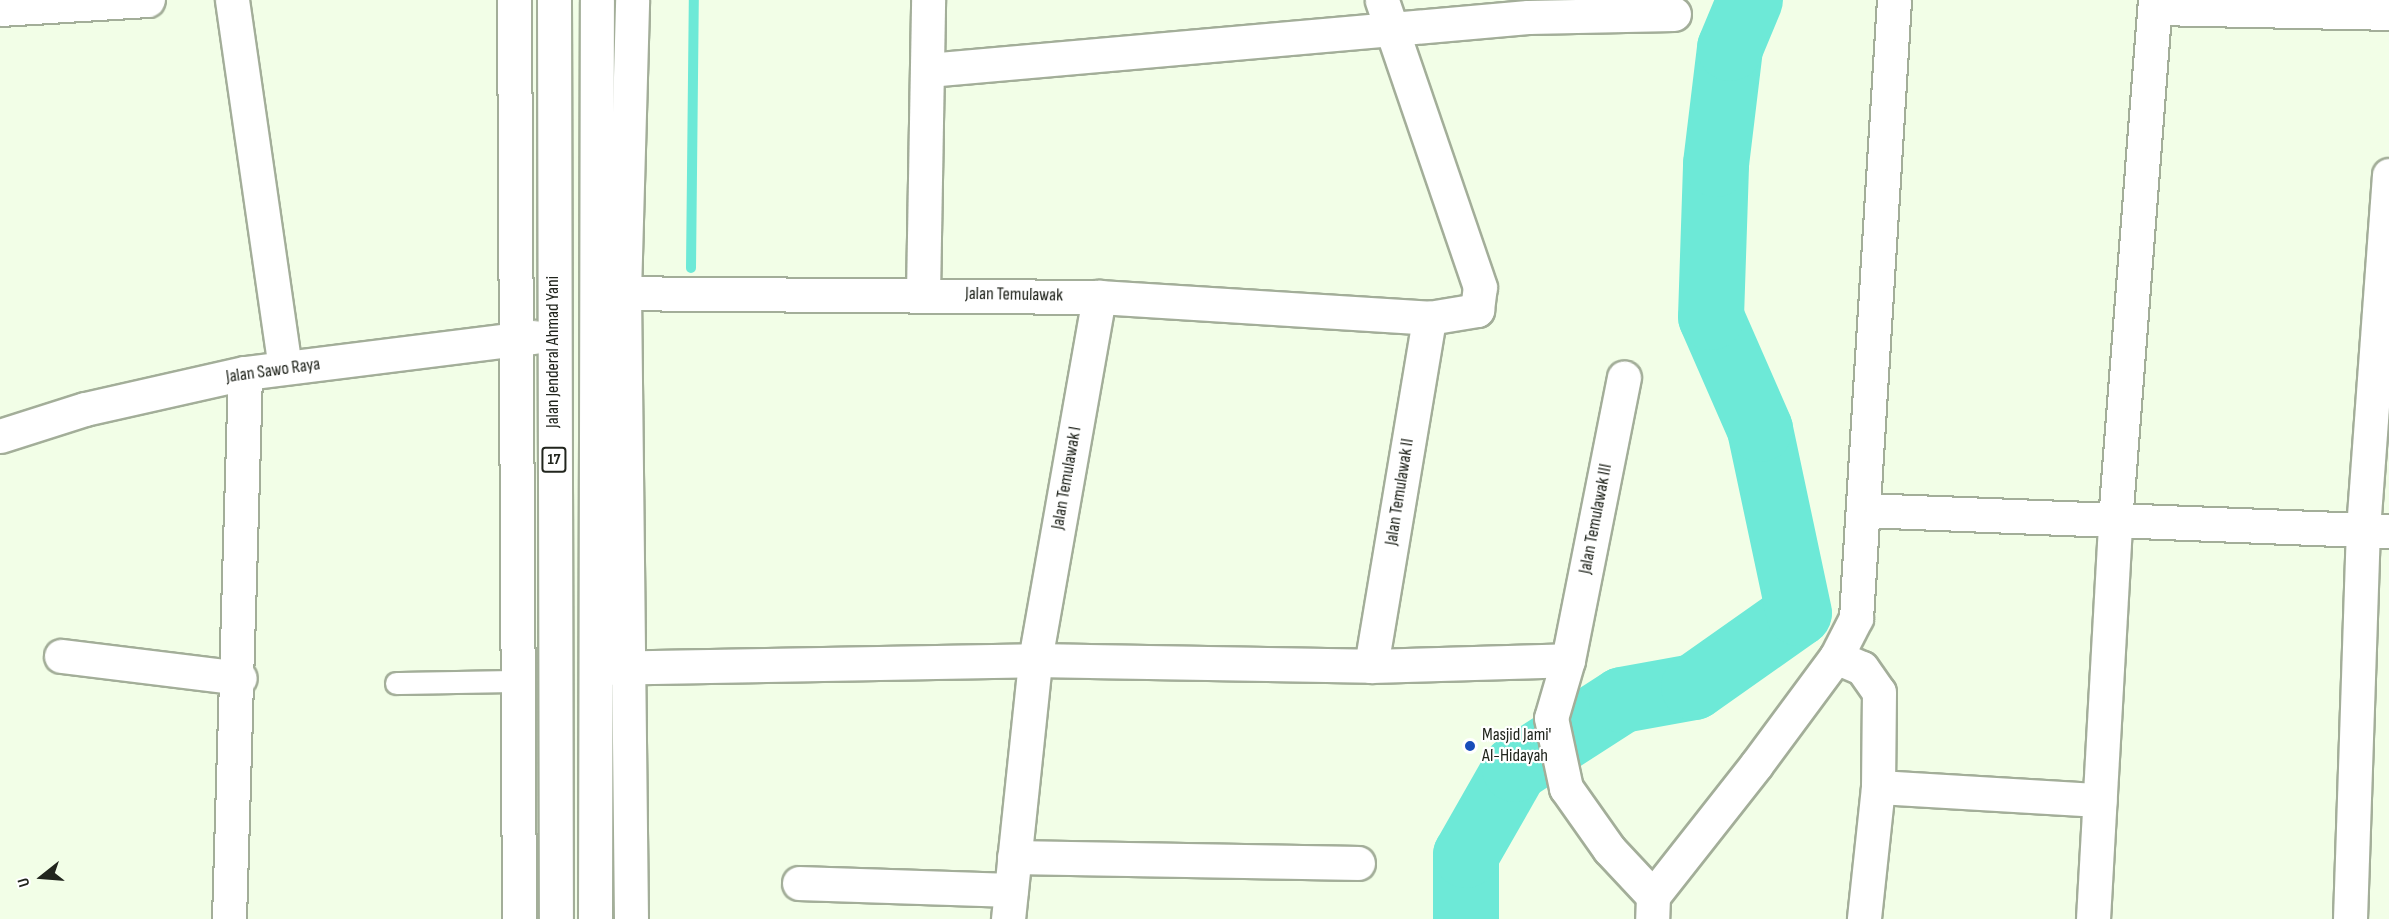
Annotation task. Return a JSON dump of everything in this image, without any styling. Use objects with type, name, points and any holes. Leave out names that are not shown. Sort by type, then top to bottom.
[{"type":"main road","points":[[0,9],[148,0]]},
{"type":"main road","points":[[232,0],[285,367]]},
{"type":"main road","points":[[514,0],[514,440],[519,919]]},
{"type":"main road","name":"Jalan Jenderal Ahmad Yani","points":[[554,0],[556,919]]},
{"type":"main road","points":[[923,294],[928,0]]},
{"type":"main road","points":[[1653,907],[1836,657],[1856,618],[1894,0]]},
{"type":"main road","points":[[2094,919],[2115,521],[2155,4],[2389,13]]},
{"type":"main road","points":[[595,919],[596,824],[612,668],[612,175],[597,9],[631,9],[612,175]]},
{"type":"main road","points":[[928,70],[1386,15],[1528,17],[1674,14]]},
{"type":"main road","name":"Jalan Temulawak","points":[[611,292],[1100,297],[1429,318],[1477,310],[1480,287],[1386,15]]},
{"type":"main road","points":[[2349,919],[2376,530],[2389,175]]},
{"type":"main road","name":"Jalan Temulawak I","points":[[1010,905],[1035,660],[1100,297]]},
{"type":"main road","name":"Jalan Temulawak II","points":[[1371,666],[1429,318]]},
{"type":"main road","name":"Jalan Sawo Raya","points":[[0,436],[85,409],[245,373],[553,335]]},
{"type":"main road","points":[[229,919],[240,678],[245,373]]},
{"type":"main road","name":"Jalan Temulawak III","points":[[1624,378],[1568,660],[1551,718],[1566,788],[1653,907]]},
{"type":"main road","points":[[514,440],[554,440]]},
{"type":"main road","points":[[1863,510],[2376,530]]},
{"type":"main road","points":[[61,656],[240,678]]},
{"type":"main road","points":[[1836,657],[1862,668],[1879,692],[1878,788],[1864,919]]},
{"type":"main road","points":[[612,668],[1035,660],[1371,666],[1568,660]]},
{"type":"main road","points":[[612,668],[630,825],[631,919]]},
{"type":"main road","points":[[516,681],[555,678]]},
{"type":"main road","points":[[1878,788],[2100,800]]},
{"type":"main road","points":[[596,824],[630,825]]},
{"type":"main road","points":[[1014,857],[1358,863]]},
{"type":"main road","points":[[518,860],[555,862]]},
{"type":"main road","points":[[799,883],[1010,905]]},
{"type":"lane","points":[[396,683],[516,681]]},
{"type":"waterway","points":[[691,268],[694,0]]},
{"type":"waterway","points":[[1466,919],[1466,855],[1515,769],[1622,700],[1694,687],[1799,613],[1760,429],[1711,317],[1716,164],[1730,48],[1750,0]]},
{"type":"place","name":"Masjid Jami' Al-Hidayah","points":[[1470,746]]}]
